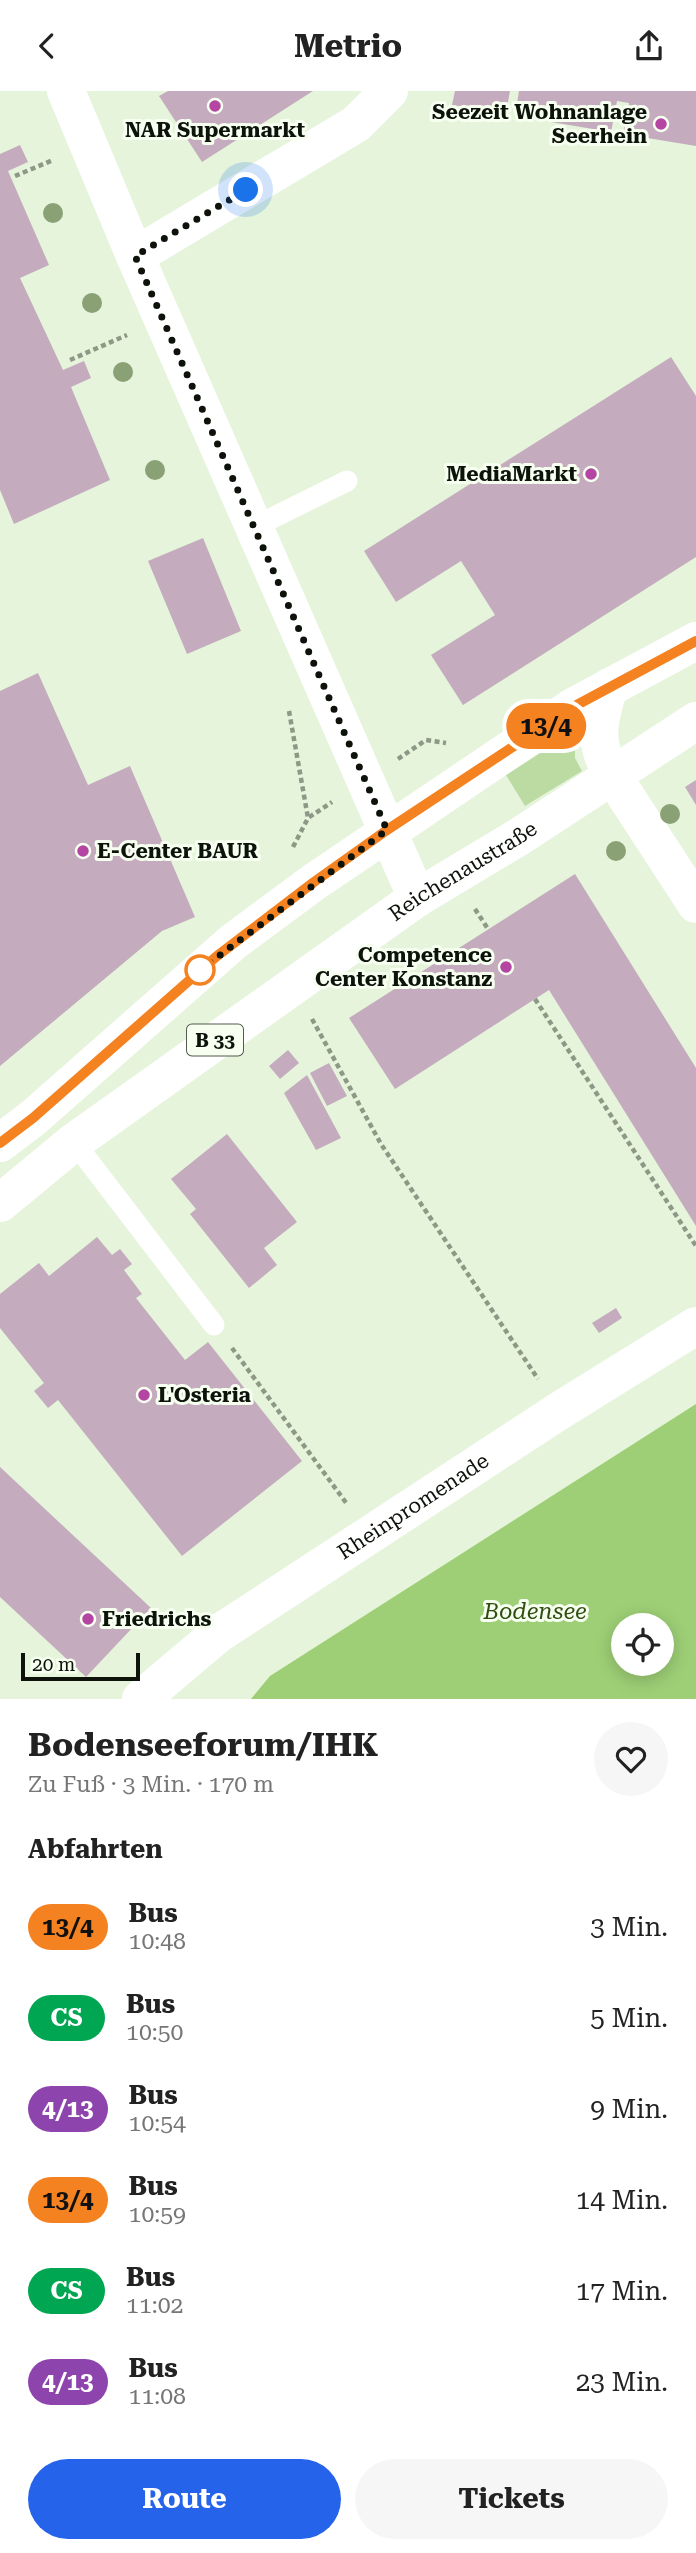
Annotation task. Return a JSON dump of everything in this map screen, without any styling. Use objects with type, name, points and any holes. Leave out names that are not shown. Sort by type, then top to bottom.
[{"type":"street","points":[[66,91],[135,256],[417,898]]},
{"type":"street","points":[[135,256],[356,124],[389,91]]},
{"type":"street","points":[[0,1143],[33,1118],[233,942],[387,830],[573,707],[696,642]]},
{"type":"street","points":[[609,687],[598,725],[601,756],[696,904]]},
{"type":"street","name":"Reichenaustraße","points":[[0,1203],[74,1142],[417,898],[517,838],[696,722]]},
{"type":"street","name":"Rheinpromenade","points":[[141,1699],[218,1634],[559,1411],[696,1326]]},
{"type":"lane","points":[[254,527],[347,481]]},
{"type":"lane","points":[[74,1142],[214,1325]]},
{"type":"path","points":[[71,360],[163,319]]},
{"type":"path","points":[[365,780],[426,740],[459,745]]},
{"type":"path","points":[[468,899],[488,929]]},
{"type":"path","points":[[293,984],[382,1144],[559,1411]]},
{"type":"path","points":[[535,999],[696,1246]]},
{"type":"path","points":[[246,1366],[369,1535]]},
{"type":"shaded area","points":[[575,731],[575,758],[582,771],[525,806],[506,775]]},
{"type":"water","name":"Bodensee","points":[[696,1404],[696,1699],[251,1699],[270,1676]]},
{"type":"building","points":[[168,91],[313,91],[202,162],[159,96]]},
{"type":"building","name":"Seezeit Wohnanlage Seerhein","points":[[455,91],[510,91],[506,113],[452,105]]},
{"type":"building","name":"Seezeit Wohnanlage Seerhein","points":[[519,91],[696,91],[696,146],[623,134],[629,103],[617,101],[611,132],[515,116]]},
{"type":"building","points":[[20,145],[28,162],[8,171],[49,265],[20,278],[63,370],[84,361],[91,378],[71,387],[110,480],[14,524],[0,490],[0,154]]},
{"type":"building","name":"MediaMarkt","points":[[671,357],[696,396],[696,557],[463,705],[431,655],[495,615],[461,561],[396,602],[364,551]]},
{"type":"building","points":[[203,538],[241,631],[187,654],[148,561]]},
{"type":"building","name":"E-Center BAUR","points":[[38,673],[88,785],[130,766],[195,917],[162,931],[0,1066],[0,691]]},
{"type":"building","points":[[696,780],[696,805],[685,787]]},
{"type":"building","points":[[575,874],[696,1068],[696,1226],[549,990],[395,1089],[349,1018]]},
{"type":"building","points":[[288,1050],[299,1063],[280,1079],[269,1066]]},
{"type":"building","points":[[329,1063],[347,1096],[327,1106],[310,1073]]},
{"type":"building","points":[[307,1075],[341,1138],[316,1150],[284,1093]]},
{"type":"building","points":[[227,1134],[297,1222],[264,1248],[277,1265],[249,1288],[190,1214],[196,1209],[171,1179]]},
{"type":"building","name":"L'Osteria","points":[[97,1237],[112,1255],[120,1249],[132,1264],[124,1270],[142,1294],[136,1298],[185,1360],[208,1342],[302,1461],[182,1556],[58,1400],[48,1408],[34,1391],[44,1383],[0,1328],[0,1294],[39,1263],[49,1276]]},
{"type":"building","points":[[616,1308],[622,1318],[599,1333],[592,1323]]},
{"type":"building","points":[[0,1467],[151,1608],[86,1677],[0,1597]]},
{"type":"bus line","name":"13/4","points":[[0,1143],[33,1118],[233,942],[314,882],[387,830],[573,707],[696,641]]},
{"type":"place","name":"NAR Supermarkt","points":[[215,106]]},
{"type":"place","name":"Seezeit Wohnanlage Seerhein","points":[[661,124]]},
{"type":"place","name":"MediaMarkt","points":[[591,474]]},
{"type":"place","name":"E-Center BAUR","points":[[83,851]]},
{"type":"place","name":"Competence Center Konstanz","points":[[506,967]]},
{"type":"place","name":"L'Osteria","points":[[144,1395]]},
{"type":"place","name":"Friedrichs","points":[[88,1619]]},
{"type":"route","points":[[200,970],[233,942],[387,830],[135,256],[246,190]]}]
